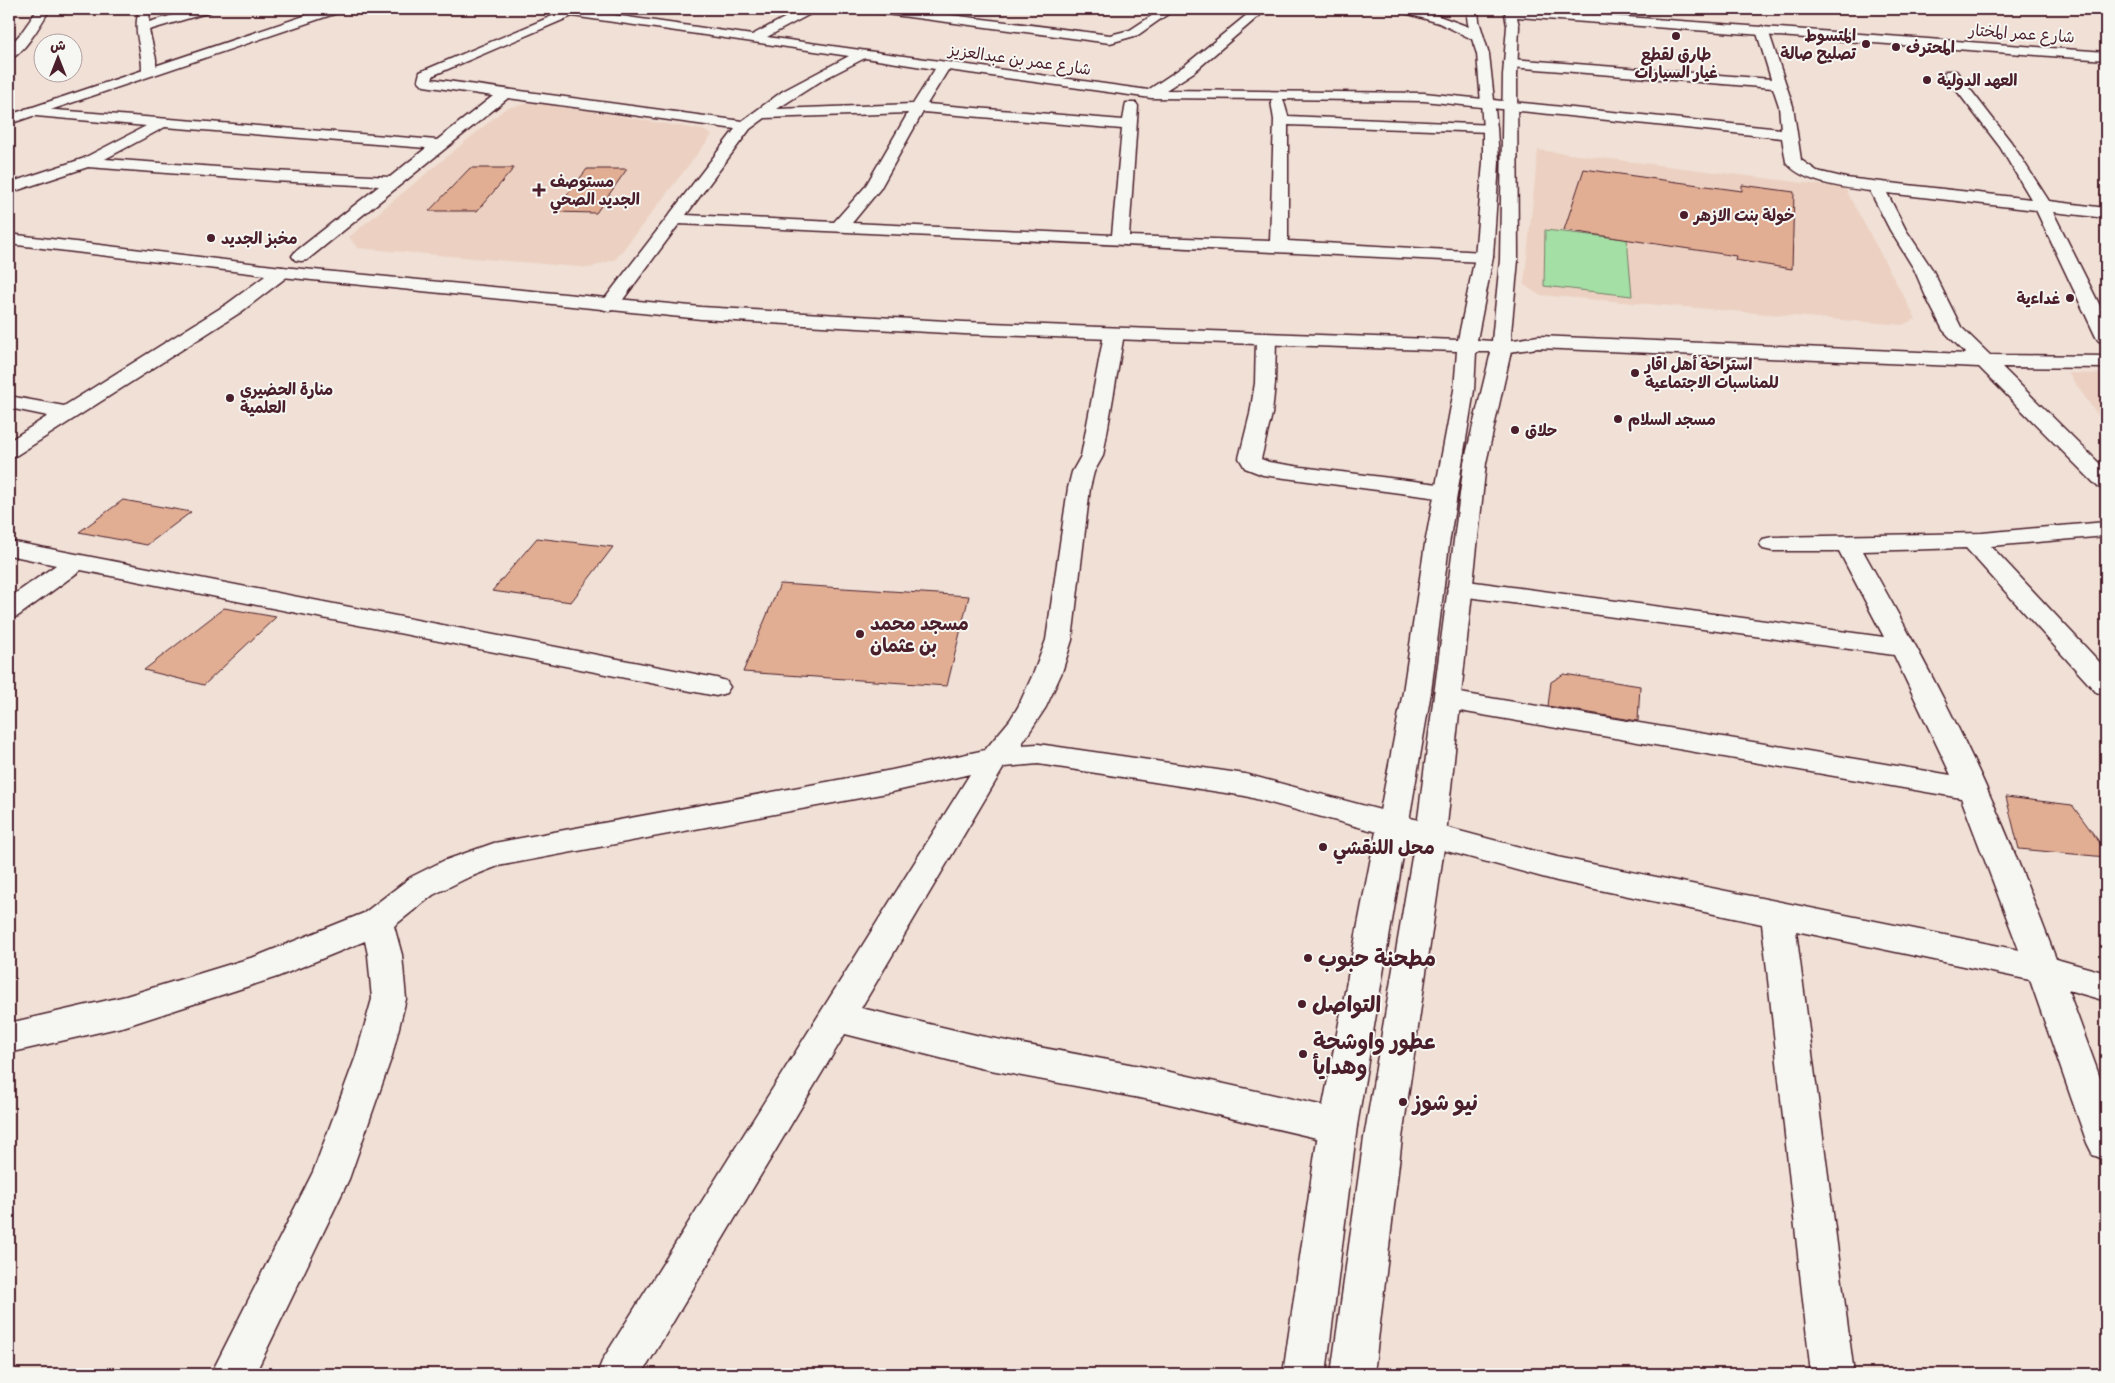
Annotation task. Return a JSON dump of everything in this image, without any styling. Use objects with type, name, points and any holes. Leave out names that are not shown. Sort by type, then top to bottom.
[{"type":"street","points":[[9,55],[26,36],[44,9]]},
{"type":"street","points":[[144,9],[142,28],[149,59],[149,68]]},
{"type":"street","points":[[142,28],[206,9]]},
{"type":"street","points":[[9,120],[316,9]]},
{"type":"street","points":[[9,112],[336,9]]},
{"type":"street","name":"شارع عمر بن عبدالعزيز","points":[[549,9],[1132,92],[1151,94],[1361,95],[1497,112]]},
{"type":"street","points":[[753,39],[810,9]]},
{"type":"street","points":[[878,9],[1110,39],[1124,37],[1143,28],[1169,9]]},
{"type":"street","points":[[1151,94],[1189,68],[1260,9]]},
{"type":"street","points":[[1354,1374],[1383,1138],[1431,834],[1474,463],[1501,340],[1509,260],[1497,112],[1472,15],[1450,23],[1427,14],[1406,9]]},
{"type":"street","name":"شارع عمر المختار","points":[[1618,9],[2106,48]]},
{"type":"street","points":[[570,12],[425,75],[425,80],[429,83],[745,126]]},
{"type":"street","points":[[1540,28],[1600,19]]},
{"type":"street","name":"شارع عمر المختار","points":[[1515,27],[1600,19],[2106,56]]},
{"type":"street","points":[[1304,1374],[1338,1126],[1417,692],[1436,544],[1464,390],[1468,338],[1484,257],[1491,162],[1497,112],[1515,27],[1779,84]]},
{"type":"street","points":[[1762,30],[1786,106],[1791,153],[1794,162],[1803,170],[1824,178],[1876,187],[2106,213]]},
{"type":"street","points":[[609,305],[745,126],[819,76],[862,55]]},
{"type":"street","points":[[839,227],[872,189],[920,108],[931,85],[944,66]]},
{"type":"street","points":[[1952,74],[2001,137],[2043,206],[2106,337]]},
{"type":"street","points":[[1120,241],[1132,92]]},
{"type":"street","points":[[9,450],[234,308],[282,263],[301,256],[505,93]]},
{"type":"street","points":[[1278,95],[1281,120],[1280,246]]},
{"type":"street","points":[[762,114],[920,108],[1129,125]]},
{"type":"street","points":[[30,112],[440,145]]},
{"type":"street","points":[[1281,120],[1497,112],[1790,134]]},
{"type":"street","points":[[9,188],[87,162],[162,123]]},
{"type":"street","points":[[87,162],[273,176],[394,182]]},
{"type":"street","points":[[1876,187],[1898,230],[1922,269],[1953,330],[1982,361],[2106,482]]},
{"type":"street","points":[[674,219],[1484,257]]},
{"type":"street","points":[[9,223],[148,238]]},
{"type":"street","points":[[9,239],[282,263],[609,305],[776,318],[1114,334],[1266,339],[1468,338]]},
{"type":"street","points":[[301,256],[666,292]]},
{"type":"street","points":[[752,298],[897,307]]},
{"type":"street","points":[[985,311],[1538,342],[1982,361],[2106,362]]},
{"type":"street","points":[[618,1374],[995,758],[1020,727],[1032,706],[1048,672],[1059,640],[1079,488],[1083,472],[1092,456],[1114,334]]},
{"type":"street","points":[[1266,339],[1265,383],[1261,414],[1250,458],[1253,463],[1263,468],[1301,474],[1446,492]]},
{"type":"street","points":[[9,402],[66,414]]},
{"type":"street","points":[[1772,544],[1848,544],[1972,540],[2106,529]]},
{"type":"street","points":[[1972,540],[2106,686]]},
{"type":"street","points":[[1848,544],[1903,648],[1972,789],[2010,880],[2106,1144]]},
{"type":"street","points":[[9,548],[75,562],[202,584],[716,686]]},
{"type":"street","points":[[9,610],[75,562]]},
{"type":"street","points":[[1460,588],[1903,648]]},
{"type":"street","points":[[1448,700],[1972,789]]},
{"type":"street","points":[[9,1038],[126,1011],[265,967],[376,922],[422,886],[454,870],[494,855],[892,781],[995,758],[1038,754],[1245,785],[1394,823],[1558,869],[2042,969],[2106,987]]},
{"type":"street","points":[[1777,914],[1832,1374]]},
{"type":"street","points":[[232,1374],[330,1179],[374,1056],[389,998],[386,955],[376,922]]},
{"type":"street","points":[[836,1017],[980,1052],[1161,1086],[1338,1126]]},
{"type":"shaded area","name":"مستوصف الجديد الصحي","points":[[536,102],[703,130],[712,135],[616,259],[590,268],[357,248],[349,237],[506,108]]},
{"type":"shaded area","points":[[1538,150],[1845,188],[1916,319],[1902,325],[1539,295],[1524,285]]},
{"type":"shaded area","points":[[2068,373],[2106,374],[2106,427]]},
{"type":"green space","points":[[1545,230],[1627,239],[1632,296],[1544,286]]},
{"type":"building","points":[[470,168],[514,168],[477,211],[429,211]]},
{"type":"building","points":[[587,169],[627,169],[596,213],[554,212]]},
{"type":"building","points":[[1584,169],[1742,191],[1742,185],[1794,192],[1792,269],[1735,260],[1736,256],[1564,230]]},
{"type":"building","points":[[123,500],[191,512],[147,545],[79,532]]},
{"type":"building","points":[[537,538],[613,547],[571,602],[492,591]]},
{"type":"building","name":"مسجد محمد بن عثمان","points":[[780,584],[969,596],[947,686],[743,672]]},
{"type":"building","points":[[224,608],[276,617],[204,685],[144,670]]},
{"type":"building","points":[[1564,674],[1640,686],[1638,721],[1548,706],[1551,682]]},
{"type":"building","points":[[2006,797],[2072,805],[2106,851],[2106,857],[2019,849]]},
{"type":"place","name":"طارق لقطع غيار السيارات","points":[[1676,36]]},
{"type":"place","name":"المتسوط تصليح صالة","points":[[1866,44]]},
{"type":"place","name":"المحترف","points":[[1896,47]]},
{"type":"place","name":"العهد الدولية","points":[[1927,80]]},
{"type":"place","name":"مستوصف الجديد الصحي","points":[[539,190]]},
{"type":"place","name":"خولة بنت الازهر","points":[[1684,215]]},
{"type":"place","name":"مخبز الجديد","points":[[211,238]]},
{"type":"place","name":"غداءية","points":[[2070,298]]},
{"type":"place","name":"استراحة أهل اقار للمناسبات الاجتماعية","points":[[1635,373]]},
{"type":"place","name":"منارة الحضيري العلمية","points":[[230,398]]},
{"type":"place","name":"مسجد السلام","points":[[1618,419]]},
{"type":"place","name":"حلاق","points":[[1515,430]]},
{"type":"place","name":"مسجد محمد بن عثمان","points":[[860,634]]},
{"type":"place","name":"محل اللنقشي","points":[[1323,847]]},
{"type":"place","name":"مطحنة حبوب","points":[[1308,958]]},
{"type":"place","name":"التواصل","points":[[1302,1004]]},
{"type":"place","name":"عطور واوشحة وهدايأ","points":[[1303,1054]]},
{"type":"place","name":"نيو شوز","points":[[1403,1102]]}]
